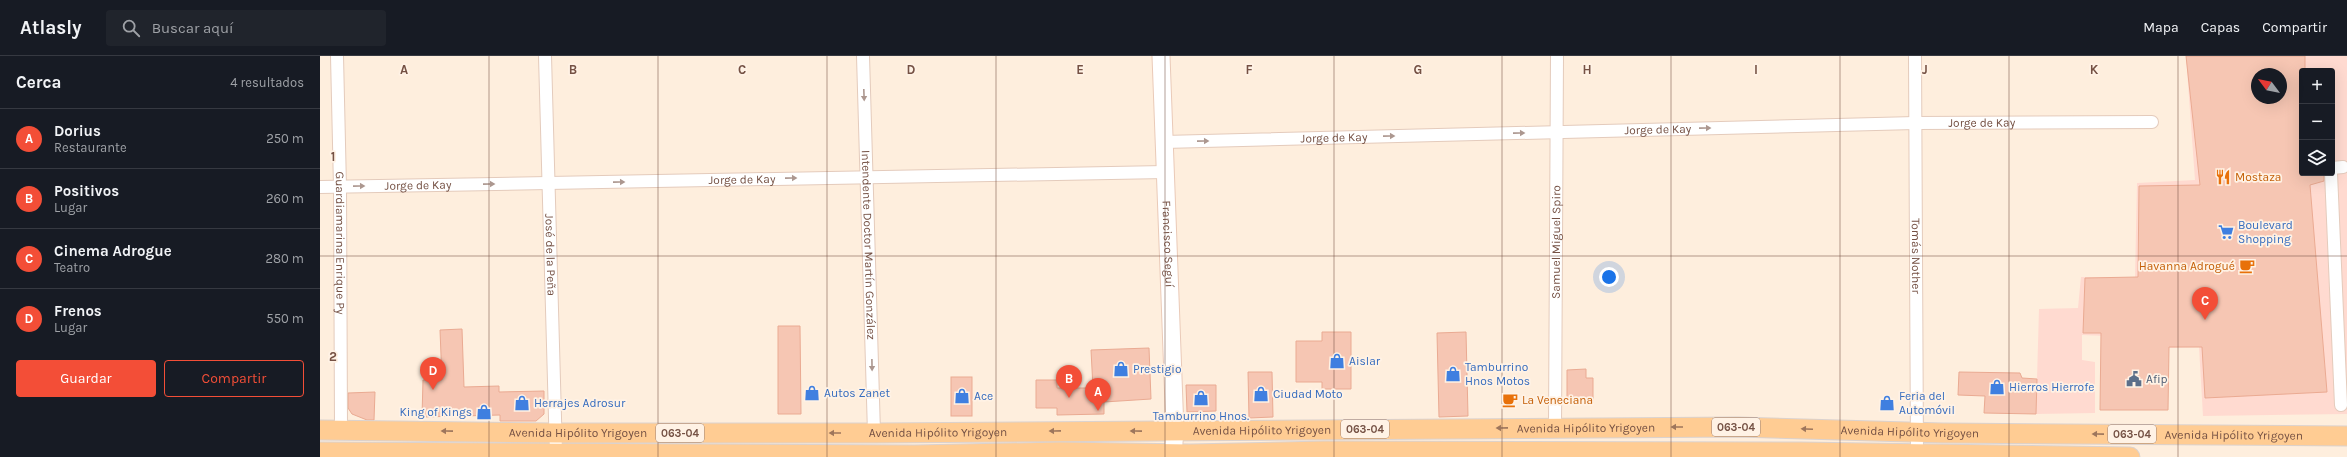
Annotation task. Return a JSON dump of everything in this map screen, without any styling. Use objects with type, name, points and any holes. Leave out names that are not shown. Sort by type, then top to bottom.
[{"type":"main road","name":"Avenida Hipólito Yrigoyen","points":[[320,430],[556,433],[874,433],[1738,427],[1830,430],[2347,436]]},
{"type":"main road","name":"Avenida Hipólito Yrigoyen","points":[[320,452],[486,455],[556,454],[749,456],[915,456],[1060,452],[1095,455],[1555,454],[2130,457]]},
{"type":"street","name":"Guardiamarina Enrique Py","points":[[338,56],[341,430]]},
{"type":"street","name":"José de la Peña","points":[[545,56],[556,454]]},
{"type":"street","name":"Intendente Doctor Martín González","points":[[863,56],[874,433]]},
{"type":"street","name":"Francisco Seguí","points":[[1160,56],[1175,432],[1173,454]]},
{"type":"street","name":"Samuel Miguel Spiro","points":[[1555,428],[1557,56]]},
{"type":"street","name":"Tomás Nother","points":[[1915,56],[1917,455]]},
{"type":"street","name":"Jorge de Kay","points":[[1164,142],[1915,123],[2152,122]]},
{"type":"street","name":"Jorge de Kay","points":[[320,187],[549,184],[867,176],[1165,172]]},
{"type":"street","points":[[2331,176],[2341,405]]},
{"type":"street","points":[[1829,455],[1830,430]]},
{"type":"street","points":[[486,431],[486,455]]},
{"type":"street","points":[[1094,431],[1095,455]]},
{"type":"shaded area","name":"Boulevard Shopping","points":[[2186,56],[2347,56],[2347,414],[2203,416],[2199,347],[2159,348],[2157,338],[2082,335],[2082,360],[2095,362],[2095,413],[2036,414],[2039,309],[2078,308],[2081,277],[2135,278],[2137,183],[2195,180]]},
{"type":"building","name":"Boulevard Shopping","points":[[2186,56],[2305,56],[2305,68],[2299,68],[2299,176],[2324,176],[2324,181],[2310,185],[2327,392],[2205,398],[2202,347],[2169,347],[2168,410],[2100,410],[2101,333],[2083,333],[2085,278],[2138,277],[2139,186],[2200,185]]},
{"type":"building","points":[[778,326],[800,326],[801,414],[778,414]]},
{"type":"building","points":[[462,329],[464,387],[499,386],[499,392],[544,391],[544,414],[536,421],[500,421],[500,415],[422,417],[423,380],[442,380],[440,330]]},
{"type":"building","name":"Aislar","points":[[1322,332],[1351,332],[1351,389],[1322,389],[1322,382],[1296,382],[1296,341],[1322,341]]},
{"type":"building","name":"Tamburrino Hnos Motos","points":[[1466,332],[1468,416],[1439,417],[1437,333]]},
{"type":"building","name":"Prestigio","points":[[1149,348],[1151,399],[1104,402],[1104,414],[1057,415],[1057,408],[1036,408],[1036,380],[1057,380],[1057,388],[1093,388],[1091,350]]},
{"type":"building","points":[[1586,369],[1586,378],[1593,378],[1593,403],[1567,403],[1567,370]]},
{"type":"building","name":"Ciudad Moto","points":[[1248,372],[1272,372],[1273,417],[1249,418]]},
{"type":"building","name":"Hierros Hierrofe","points":[[1959,372],[2020,373],[2022,378],[2037,379],[2036,414],[1984,413],[1985,396],[1958,395]]},
{"type":"building","name":"Ace","points":[[951,377],[972,377],[972,416],[951,416]]},
{"type":"building","name":"Tamburrino Hnos.","points":[[1186,385],[1216,385],[1216,411],[1187,412]]},
{"type":"building","points":[[375,392],[374,420],[367,420],[352,414],[348,408],[348,393]]},
{"type":"place","name":"Mostaza","points":[[2223,177]]},
{"type":"place","name":"Boulevard Shopping","points":[[2226,232]]},
{"type":"place","name":"Havanna Adrogué","points":[[2247,266]]},
{"type":"place","name":"Cinema Adrogue","points":[[2205,320]]},
{"type":"place","name":"Aislar","points":[[1337,361]]},
{"type":"place","name":"Prestigio","points":[[1121,369]]},
{"type":"place","name":"Tamburrino Hnos Motos","points":[[1453,374]]},
{"type":"place","name":"Afip","points":[[2134,379]]},
{"type":"place","name":"Hierros Hierrofe","points":[[1997,387]]},
{"type":"place","name":"Frenos","points":[[433,390]]},
{"type":"place","name":"Autos Zanet","points":[[812,393]]},
{"type":"place","name":"Ciudad Moto","points":[[1261,394]]},
{"type":"place","name":"Ace","points":[[962,396]]},
{"type":"place","name":"Positivos","points":[[1069,398]]},
{"type":"place","name":"Tamburrino Hnos.","points":[[1201,398]]},
{"type":"place","name":"La Veneciana","points":[[1510,400]]},
{"type":"place","name":"Herrajes Adrosur","points":[[522,403]]},
{"type":"place","name":"Feria del Automóvil","points":[[1887,403]]},
{"type":"place","name":"Dorius","points":[[1098,411]]},
{"type":"place","name":"King of Kings","points":[[484,412]]}]
